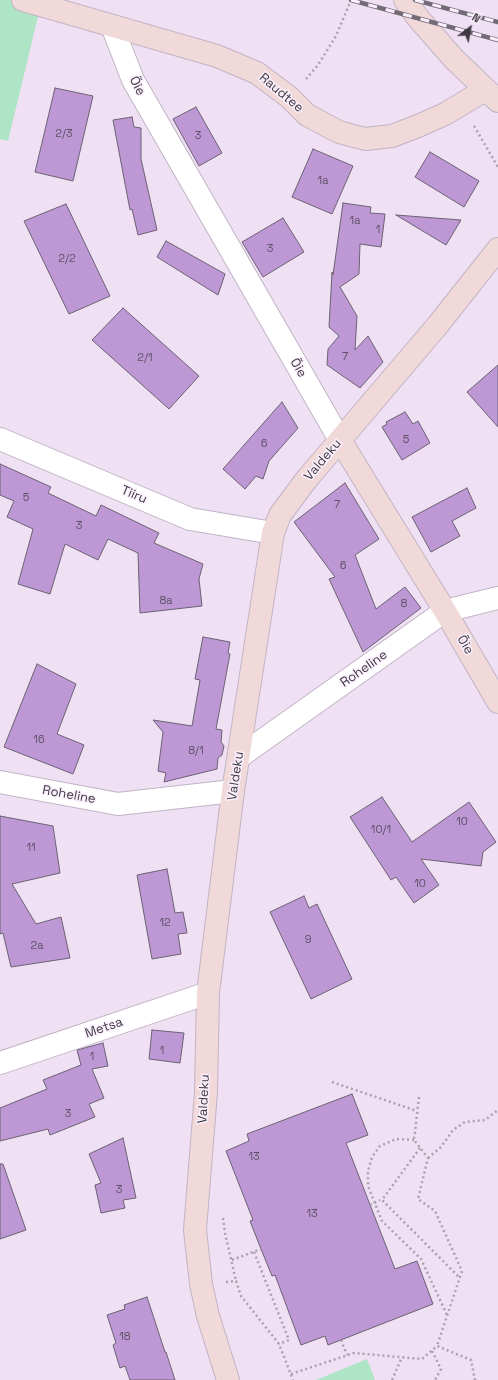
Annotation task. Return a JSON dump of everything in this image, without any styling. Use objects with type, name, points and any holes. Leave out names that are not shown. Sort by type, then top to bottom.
[{"type":"street","name":"Raudtee","points":[[23,0],[217,56],[257,73],[289,98],[307,115],[339,132],[365,139],[392,136],[491,95]]},
{"type":"street","points":[[405,0],[418,18],[454,59],[491,95]]},
{"type":"street","name":"Õie","points":[[112,26],[133,80],[340,440],[446,611],[498,702]]},
{"type":"street","name":"Valdeku","points":[[228,1380],[208,1316],[201,1284],[195,1230],[206,1092],[208,993],[233,791],[273,533],[280,515],[306,480],[437,326],[498,249]]},
{"type":"street","name":"Tiiru","points":[[0,440],[190,519],[273,533]]},
{"type":"street","name":"Roheline","points":[[239,757],[446,611],[498,598]]},
{"type":"street","name":"Roheline","points":[[0,782],[118,804],[233,791]]},
{"type":"street","name":"Metsa","points":[[0,1063],[208,993]]},
{"type":"path","points":[[289,98],[318,65],[336,36],[351,0]]},
{"type":"path","points":[[332,1082],[417,1111]]},
{"type":"path","points":[[419,1097],[414,1140],[428,1158]]},
{"type":"path","points":[[291,1374],[354,1353],[422,1359],[437,1346],[462,1271],[435,1211],[418,1199],[428,1158],[441,1147],[453,1130],[465,1122],[485,1120],[498,1110]]},
{"type":"path","points":[[414,1140],[396,1139],[380,1146],[372,1157],[368,1171],[368,1186],[382,1221],[421,1259],[447,1315]]},
{"type":"path","points":[[376,1206],[371,1206],[381,1200],[420,1148]]},
{"type":"path","points":[[381,1200],[460,1278]]},
{"type":"path","points":[[232,1260],[261,1249]]},
{"type":"path","points":[[254,1252],[289,1340],[279,1344]]},
{"type":"path","points":[[201,1284],[236,1281],[241,1296],[279,1344],[293,1380]]},
{"type":"path","points":[[340,1340],[347,1355]]},
{"type":"path","points":[[437,1346],[471,1360],[475,1380]]},
{"type":"path","points":[[432,1350],[441,1369],[435,1380]]},
{"type":"path","points":[[392,1380],[402,1357]]},
{"type":"green space","points":[[0,0],[23,0],[41,4],[8,141],[0,139]]},
{"type":"green space","points":[[367,1359],[375,1380],[316,1380]]},
{"type":"building","points":[[55,88],[93,96],[73,181],[35,172]]},
{"type":"building","points":[[196,107],[222,153],[199,166],[173,119]]},
{"type":"building","points":[[132,117],[134,127],[141,128],[141,159],[157,230],[138,235],[132,209],[130,210],[113,120]]},
{"type":"building","points":[[313,149],[353,166],[332,214],[292,197]]},
{"type":"building","points":[[430,152],[479,181],[464,207],[415,177]]},
{"type":"building","points":[[343,203],[371,207],[370,213],[385,214],[381,247],[360,244],[359,274],[340,287],[357,316],[355,350],[368,336],[383,362],[360,388],[327,365],[328,349],[339,336],[329,327],[332,272],[333,275]]},
{"type":"building","points":[[66,204],[110,296],[69,314],[24,221]]},
{"type":"building","points":[[396,215],[461,220],[446,245]]},
{"type":"building","points":[[283,218],[304,252],[263,277],[242,242]]},
{"type":"building","points":[[166,241],[225,274],[218,295],[157,257]]},
{"type":"building","points":[[123,308],[199,376],[169,409],[92,340]]},
{"type":"building","points":[[498,365],[498,427],[467,392]]},
{"type":"building","points":[[282,402],[298,428],[269,461],[263,479],[256,476],[245,489],[223,469]]},
{"type":"building","points":[[405,412],[413,424],[418,421],[430,443],[402,460],[382,427],[387,424],[386,422]]},
{"type":"building","points":[[0,464],[51,487],[48,493],[96,516],[101,505],[159,533],[154,543],[203,564],[199,579],[202,606],[140,613],[138,553],[108,539],[98,560],[65,544],[50,594],[18,584],[33,529],[7,517],[14,501],[0,495]]},
{"type":"building","points":[[345,483],[379,539],[355,555],[376,609],[405,587],[421,608],[363,652],[329,579],[335,577],[294,522]]},
{"type":"building","points":[[467,488],[476,508],[452,521],[460,536],[431,552],[412,517]]},
{"type":"building","points":[[203,637],[230,642],[228,653],[230,654],[216,729],[222,730],[221,742],[224,746],[222,755],[218,758],[217,769],[164,782],[166,773],[158,771],[163,732],[153,720],[192,726],[200,680],[195,679]]},
{"type":"building","points":[[37,664],[76,684],[57,734],[84,745],[73,774],[4,747]]},
{"type":"building","points":[[382,797],[412,842],[469,802],[496,842],[483,852],[481,866],[421,859],[439,885],[414,903],[396,877],[391,880],[350,817]]},
{"type":"building","points":[[0,816],[53,826],[60,873],[12,884],[36,924],[61,917],[70,958],[11,967],[3,933],[0,934]]},
{"type":"building","points":[[167,869],[175,913],[183,912],[187,933],[178,934],[181,954],[152,959],[137,875]]},
{"type":"building","points":[[304,896],[309,908],[317,904],[352,979],[311,999],[270,912]]},
{"type":"building","points":[[152,1030],[184,1033],[180,1063],[149,1059]]},
{"type":"building","points":[[103,1043],[108,1066],[92,1069],[104,1098],[89,1104],[95,1117],[50,1135],[48,1129],[0,1141],[0,1108],[47,1089],[43,1080],[81,1065],[77,1050]]},
{"type":"building","points":[[352,1094],[368,1135],[346,1143],[395,1269],[417,1261],[433,1304],[328,1345],[325,1336],[301,1345],[275,1275],[272,1276],[250,1221],[253,1220],[226,1151],[249,1141],[247,1134]]},
{"type":"building","points":[[123,1138],[136,1198],[123,1200],[125,1208],[101,1213],[95,1185],[101,1183],[89,1154]]},
{"type":"building","points":[[0,1164],[3,1164],[26,1230],[0,1239]]},
{"type":"building","points":[[147,1297],[175,1380],[130,1380],[125,1366],[120,1368],[113,1345],[116,1343],[107,1315],[125,1309],[124,1305]]},
{"type":"railway","points":[[351,0],[498,40]]},
{"type":"railway","points":[[415,0],[498,22]]}]
